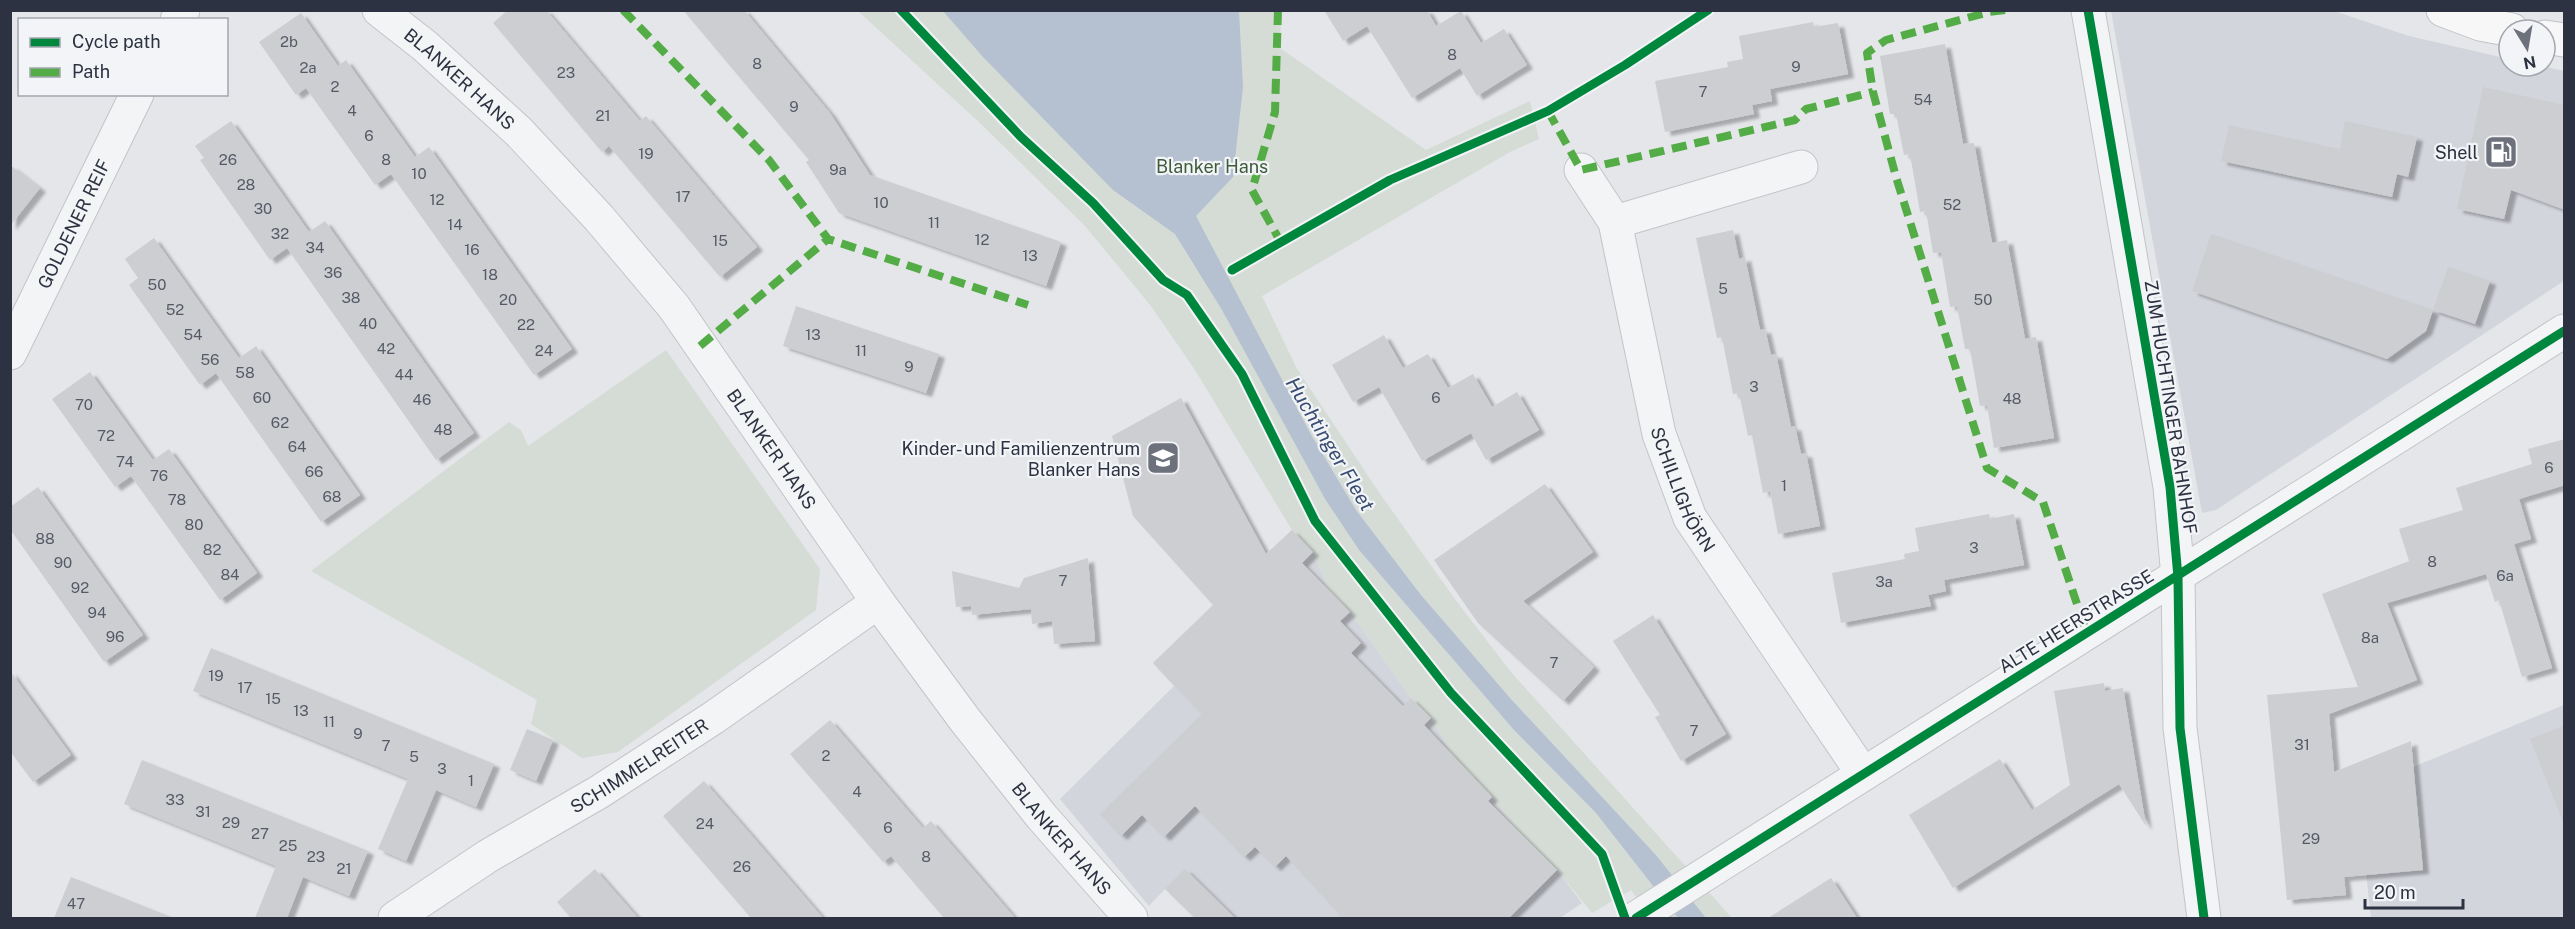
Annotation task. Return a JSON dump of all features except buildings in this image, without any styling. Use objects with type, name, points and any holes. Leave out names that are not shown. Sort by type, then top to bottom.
[{"type":"main road","points":[[2442,10],[2480,24],[2497,27]]},
{"type":"street","name":"BLANKER HANS","points":[[379,10],[425,46],[519,132],[599,218],[675,308],[878,602],[965,720],[1042,817],[1131,918]]},
{"type":"street","name":"ZUM HUCHTINGER BAHNHOF","points":[[2088,10],[2170,487],[2178,577],[2180,728],[2204,918]]},
{"type":"street","name":"GOLDENER REIF","points":[[10,353],[136,96]]},
{"type":"street","points":[[1615,222],[1801,167]]},
{"type":"street","name":"SCHILLIGHÖRN","points":[[1581,171],[1615,222],[1659,434],[1690,518],[1863,774]]},
{"type":"street","name":"ALTE HEERSTRASSE","points":[[1660,903],[2565,331]]},
{"type":"street","name":"SCHIMMELREITER","points":[[395,918],[488,856],[599,792],[697,729],[878,602]]},
{"type":"shaded area","points":[[2111,11],[2334,11],[2409,36],[2497,56],[2497,78],[2557,78],[2557,69],[2564,71],[2564,281],[2216,510],[2202,513]]},
{"type":"shaded area","points":[[1292,530],[1313,552],[1329,590],[1350,612],[1411,698],[1431,718],[1453,756],[1492,797],[1517,830],[1557,870],[1582,903],[1560,918],[1195,918],[1165,889],[1149,906],[1060,799],[1174,686],[1153,663]]},
{"type":"shaded area","points":[[2564,705],[2564,918],[2371,918],[2357,790]]},
{"type":"green space","name":"Blanker Hans","points":[[858,11],[1281,11],[1280,48],[1426,150],[1530,101],[1539,139],[1510,152],[1262,296],[1297,369],[1378,491],[1457,602],[1511,672],[1732,918],[1706,918],[1656,855],[1511,699],[1421,595],[1356,510],[1309,431],[1225,315],[1325,499],[1359,550],[1513,729],[1596,813],[1678,918],[1652,918],[1631,890],[1592,913],[1557,870],[1517,830],[1492,797],[1453,756],[1431,718],[1411,698],[1350,612],[1329,590],[1313,552],[1292,530],[1195,370],[1151,306],[1085,226],[981,124]]},
{"type":"green space","points":[[666,350],[820,569],[816,610],[618,752],[582,758],[531,724],[537,700],[311,571],[509,422],[521,430],[528,446]]},
{"type":"water","name":"Blanker Hans","points":[[943,11],[1239,11],[1243,87],[1233,177],[1196,216],[1309,431],[1356,510],[1421,595],[1511,699],[1656,855],[1706,918],[1678,918],[1596,813],[1513,729],[1359,550],[1325,499],[1222,310],[1175,234],[1113,190],[983,57]]},
{"type":"marked path","points":[[623,10],[769,160],[828,239],[1028,305]]},
{"type":"marked path","points":[[1278,10],[1275,112],[1252,190],[1280,241]]},
{"type":"marked path","points":[[2005,10],[1989,12],[1886,40],[1867,53],[1873,92],[1896,177],[1987,468],[2043,502],[2087,634]]},
{"type":"marked path","points":[[1548,111],[1581,170],[1795,120],[1806,109],[1873,92]]},
{"type":"marked path","points":[[700,346],[828,239]]},
{"type":"cycle path","points":[[901,10],[1021,137],[1093,203],[1163,280],[1187,295],[1242,374],[1315,521],[1451,693],[1602,854],[1625,918]]},
{"type":"cycle path","points":[[1232,270],[1390,180],[1548,111],[1625,65],[1708,10]]},
{"type":"cycle path","points":[[2088,10],[2170,487],[2178,577],[2180,728],[2204,918]]},
{"type":"cycle path","points":[[1636,918],[2564,331]]},
{"type":"place","name":"Shell","points":[[2501,152]]},
{"type":"place","name":"Kinder- und Familienzentrum Blanker Hans","points":[[1163,458]]},
{"type":"water label","name":"Huchtinger Fleet","points":[[1330,444]]}]
